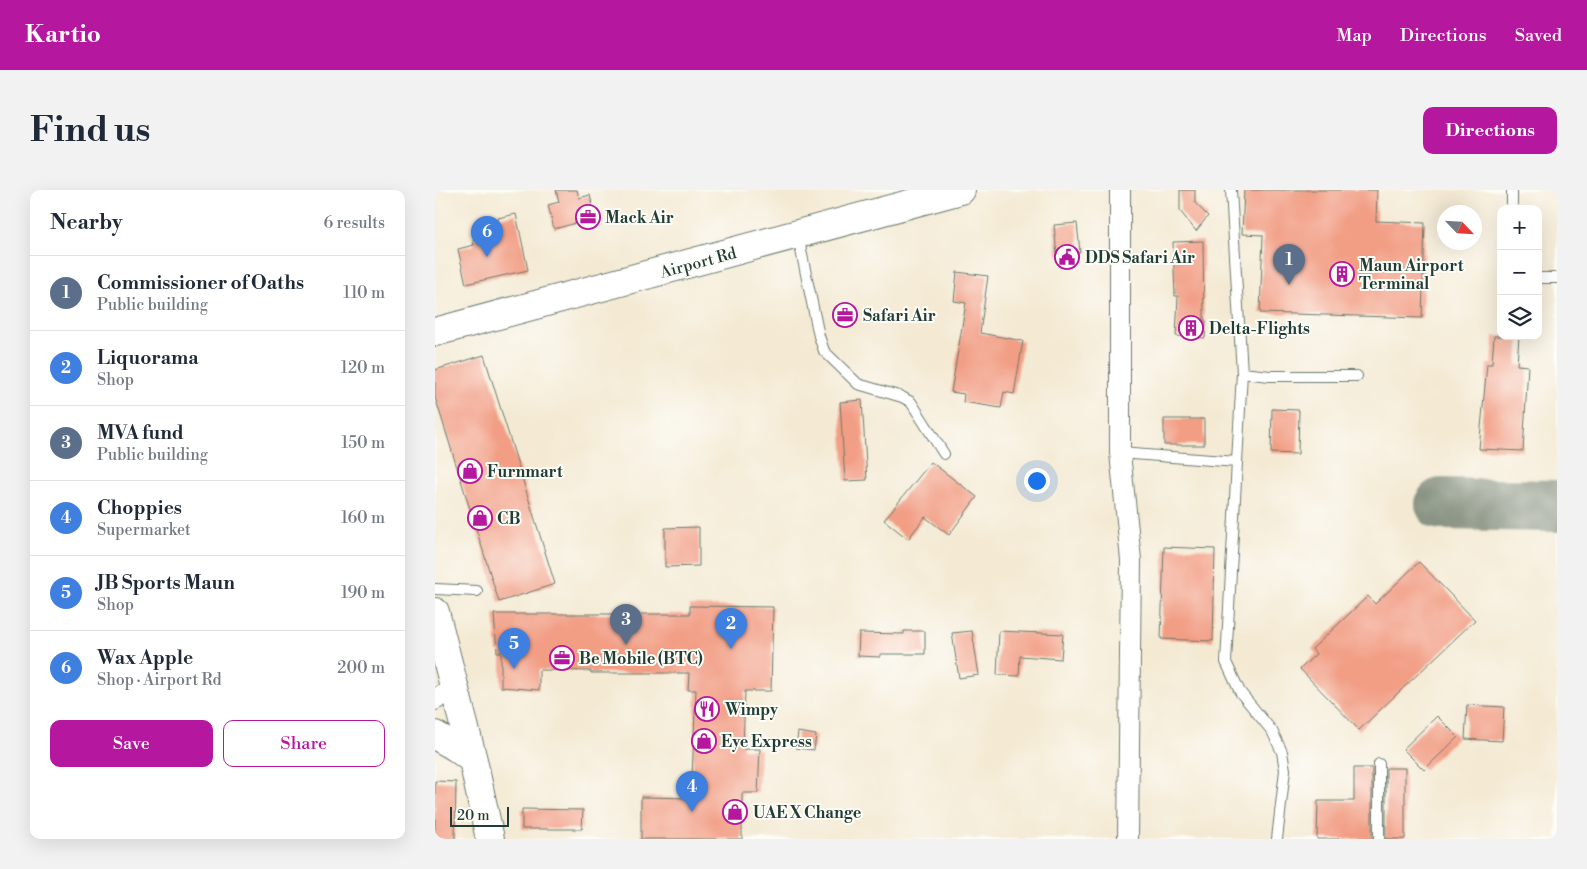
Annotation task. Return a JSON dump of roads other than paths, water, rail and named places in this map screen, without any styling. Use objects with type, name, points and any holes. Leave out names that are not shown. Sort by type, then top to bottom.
[{"type":"street","name":"Airport Rd","points":[[435,332],[961,190]]},
{"type":"street","points":[[1119,190],[1120,453],[1131,560],[1128,839]]},
{"type":"street","points":[[435,612],[445,693],[473,760],[490,839]]},
{"type":"street","points":[[435,736],[457,748],[473,760]]},
{"type":"lane","points":[[1231,190],[1242,373],[1227,662],[1240,692],[1271,731],[1282,752],[1285,770],[1277,839]]},
{"type":"lane","points":[[1512,190],[1512,205]]},
{"type":"lane","points":[[798,235],[819,336],[824,351],[858,384],[902,397],[911,402],[944,454]]},
{"type":"lane","points":[[1542,278],[1557,278]]},
{"type":"lane","points":[[1242,373],[1270,376],[1357,376]]},
{"type":"lane","points":[[1120,453],[1237,462]]},
{"type":"lane","points":[[435,589],[477,591]]},
{"type":"lane","points":[[1379,764],[1379,839]]},
{"type":"place","name":"Mack Air","points":[[588,217]]},
{"type":"place","name":"Wax Apple","points":[[487,257]]},
{"type":"place","name":"DDS Safari Air","points":[[1067,257]]},
{"type":"place","name":"Maun Airport Terminal","points":[[1342,274]]},
{"type":"place","name":"Commissioner of Oaths","points":[[1289,285]]},
{"type":"place","name":"Safari Air","points":[[845,315]]},
{"type":"place","name":"Delta-Flights","points":[[1191,328]]},
{"type":"place","name":"Furnmart","points":[[470,471]]},
{"type":"place","name":"CB","points":[[480,518]]},
{"type":"place","name":"MVA fund","points":[[626,645]]},
{"type":"place","name":"Liquorama","points":[[731,649]]},
{"type":"place","name":"Be Mobile (BTC)","points":[[562,658]]},
{"type":"place","name":"JB Sports Maun","points":[[514,669]]},
{"type":"place","name":"Wimpy","points":[[707,709]]},
{"type":"place","name":"Eye Express","points":[[704,741]]},
{"type":"place","name":"Choppies","points":[[692,812]]},
{"type":"place","name":"UAE X Change","points":[[735,812]]}]
